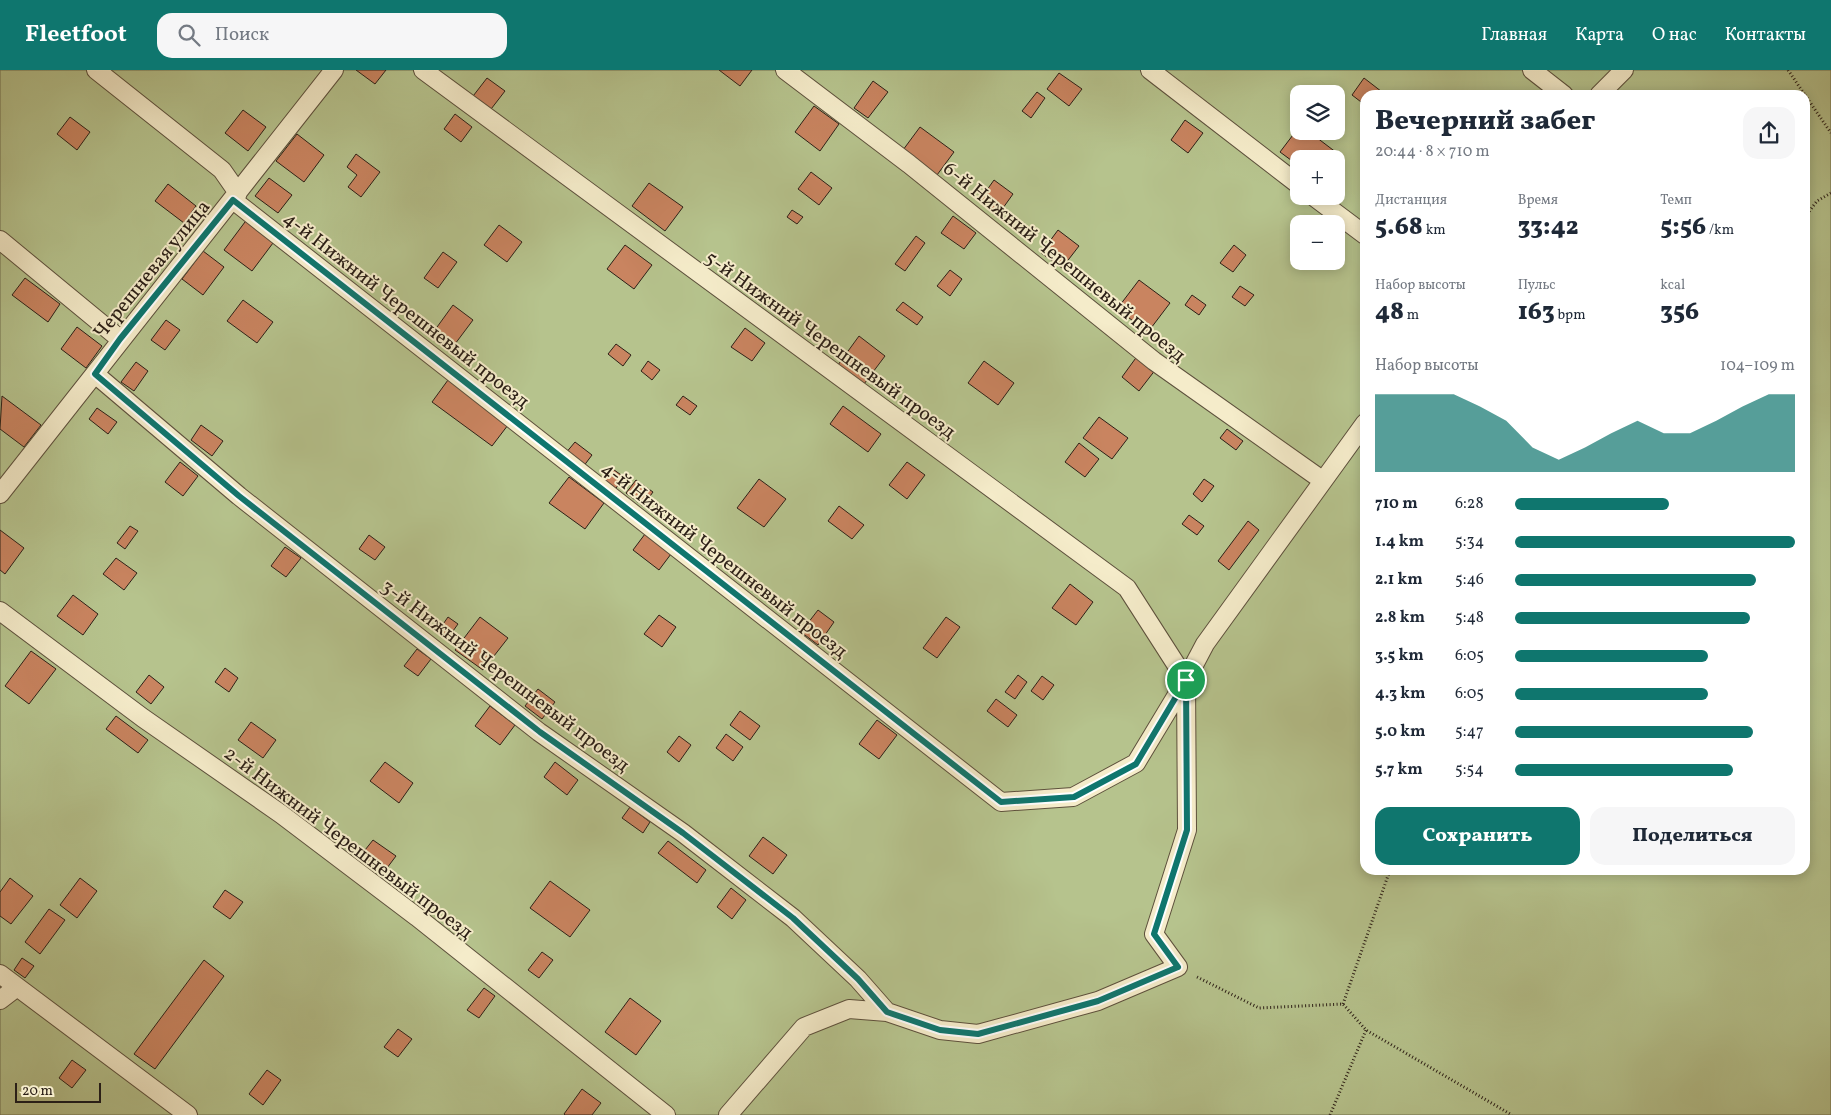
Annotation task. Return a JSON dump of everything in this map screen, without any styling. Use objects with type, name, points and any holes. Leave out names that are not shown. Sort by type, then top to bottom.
[{"type":"lane","name":"4-й Нижний Черешневый проезд","points":[[96,70],[222,170],[236,196],[1001,802],[1074,797],[1136,764],[1205,644],[1360,430]]},
{"type":"lane","name":"Черешневая улица","points":[[0,494],[95,374],[120,339],[236,196],[334,70]]},
{"type":"lane","name":"5-й Нижний Черешневый проезд","points":[[423,70],[1127,588],[1186,680]]},
{"type":"lane","name":"6-й Нижний Черешневый проезд","points":[[785,70],[909,164],[1154,361],[1322,480]]},
{"type":"lane","points":[[1150,70],[1290,178]]},
{"type":"lane","points":[[1532,70],[1558,90]]},
{"type":"lane","points":[[1605,90],[1624,70]]},
{"type":"lane","points":[[1325,205],[1360,232]]},
{"type":"lane","points":[[0,240],[120,339]]},
{"type":"lane","name":"3-й Нижний Черешневый проезд","points":[[95,374],[239,496],[540,732],[683,833],[793,918],[858,979],[887,1012]]},
{"type":"lane","name":"2-й Нижний Черешневый проезд","points":[[0,611],[143,718],[281,814],[393,898],[666,1115]]},
{"type":"lane","points":[[728,1115],[804,1027],[850,1009],[887,1012],[940,1030],[978,1034],[1098,1001],[1178,967],[1154,934],[1187,830],[1186,680]]},
{"type":"lane","points":[[0,974],[188,1115]]},
{"type":"lane","points":[[0,1000],[17,986]]},
{"type":"path","points":[[1788,70],[1802,90]]},
{"type":"path","points":[[1810,102],[1831,133]]},
{"type":"path","points":[[1810,210],[1817,201],[1831,192]]},
{"type":"path","points":[[1343,1004],[1388,875]]},
{"type":"path","points":[[1178,967],[1259,1008],[1343,1004]]},
{"type":"path","points":[[1343,1004],[1366,1030],[1512,1115]]},
{"type":"path","points":[[1330,1115],[1366,1030]]},
{"type":"green space","points":[[0,70],[1831,70],[1831,1115],[0,1115]]},
{"type":"building","points":[[356,70],[386,70],[375,84]]},
{"type":"building","points":[[719,70],[752,70],[740,86]]},
{"type":"building","points":[[1059,73],[1082,89],[1069,106],[1047,89]]},
{"type":"building","points":[[487,78],[505,91],[488,113],[470,100]]},
{"type":"building","points":[[1364,78],[1380,90],[1360,90],[1360,101],[1352,95]]},
{"type":"building","points":[[873,81],[888,92],[868,118],[854,108]]},
{"type":"building","points":[[1037,92],[1045,98],[1031,118],[1022,111]]},
{"type":"building","points":[[814,106],[839,124],[820,151],[795,132]]},
{"type":"building","points":[[243,110],[266,127],[248,151],[225,133]]},
{"type":"building","points":[[455,114],[472,127],[461,142],[444,129]]},
{"type":"building","points":[[70,117],[90,132],[77,150],[57,134]]},
{"type":"building","points":[[1185,120],[1203,133],[1188,153],[1171,140]]},
{"type":"building","points":[[920,127],[954,152],[937,175],[903,150]]},
{"type":"building","points":[[297,134],[324,155],[304,182],[276,161]]},
{"type":"building","points":[[1290,139],[1320,140],[1333,150],[1290,150],[1290,159],[1280,152]]},
{"type":"building","points":[[356,154],[380,172],[361,197],[348,187],[357,175],[347,167]]},
{"type":"building","points":[[811,172],[832,188],[819,205],[798,189]]},
{"type":"building","points":[[269,178],[292,195],[278,213],[255,196]]},
{"type":"building","points":[[994,180],[1013,194],[998,215],[979,201]]},
{"type":"building","points":[[649,183],[683,207],[665,231],[632,206]]},
{"type":"building","points":[[168,184],[196,206],[184,223],[155,201]]},
{"type":"building","points":[[792,210],[803,217],[797,224],[787,217]]},
{"type":"building","points":[[953,216],[976,233],[964,249],[941,233]]},
{"type":"building","points":[[248,218],[276,239],[252,271],[224,250]]},
{"type":"building","points":[[499,225],[522,242],[507,262],[484,245]]},
{"type":"building","points":[[1058,230],[1079,246],[1062,268],[1041,253]]},
{"type":"building","points":[[916,236],[925,243],[905,271],[895,264]]},
{"type":"building","points":[[625,245],[652,265],[634,289],[607,269]]},
{"type":"building","points":[[1234,245],[1246,255],[1233,272],[1220,263]]},
{"type":"building","points":[[203,251],[224,267],[203,295],[182,279]]},
{"type":"building","points":[[443,252],[457,262],[438,288],[424,278]]},
{"type":"building","points":[[950,270],[962,279],[950,296],[937,286]]},
{"type":"building","points":[[25,278],[60,304],[48,322],[12,295]]},
{"type":"building","points":[[1139,280],[1170,303],[1148,332],[1117,309]]},
{"type":"building","points":[[1240,286],[1254,295],[1245,306],[1232,297]]},
{"type":"building","points":[[1192,295],[1206,305],[1199,315],[1185,305]]},
{"type":"building","points":[[243,300],[273,322],[257,343],[227,321]]},
{"type":"building","points":[[903,302],[923,317],[917,325],[896,310]]},
{"type":"building","points":[[453,305],[473,320],[452,348],[432,334]]},
{"type":"building","points":[[166,320],[180,330],[165,350],[151,340]]},
{"type":"building","points":[[77,327],[102,346],[86,368],[61,349]]},
{"type":"building","points":[[745,328],[765,343],[752,361],[731,347]]},
{"type":"building","points":[[859,336],[885,356],[861,388],[835,369]]},
{"type":"building","points":[[616,344],[631,355],[623,366],[608,354]]},
{"type":"building","points":[[1138,355],[1156,369],[1139,391],[1122,377]]},
{"type":"building","points":[[648,361],[660,370],[652,380],[641,371]]},
{"type":"building","points":[[984,361],[1014,383],[998,405],[968,383]]},
{"type":"building","points":[[136,362],[148,371],[134,391],[121,382]]},
{"type":"building","points":[[448,380],[508,425],[492,446],[432,402]]},
{"type":"building","points":[[2,396],[41,425],[24,447],[0,429]]},
{"type":"building","points":[[683,396],[697,406],[690,415],[676,405]]},
{"type":"building","points":[[843,406],[881,434],[868,452],[830,424]]},
{"type":"building","points":[[97,408],[117,422],[108,434],[89,419]]},
{"type":"building","points":[[1099,417],[1128,438],[1112,459],[1083,438]]},
{"type":"building","points":[[201,425],[223,441],[212,456],[191,440]]},
{"type":"building","points":[[1227,429],[1243,441],[1236,450],[1220,438]]},
{"type":"building","points":[[575,442],[592,455],[583,467],[565,454]]},
{"type":"building","points":[[1079,443],[1099,459],[1085,477],[1065,462]]},
{"type":"building","points":[[180,462],[198,476],[183,496],[165,482]]},
{"type":"building","points":[[907,462],[925,475],[907,499],[889,485]]},
{"type":"building","points":[[610,467],[624,477],[614,491],[600,481]]},
{"type":"building","points":[[569,477],[604,503],[585,529],[549,503]]},
{"type":"building","points":[[759,479],[786,499],[764,527],[737,508]]},
{"type":"building","points":[[1204,479],[1214,486],[1202,502],[1193,494]]},
{"type":"building","points":[[636,480],[653,492],[643,506],[626,493]]},
{"type":"building","points":[[839,506],[864,525],[852,539],[828,521]]},
{"type":"building","points":[[1189,515],[1204,526],[1197,535],[1182,524]]},
{"type":"building","points":[[1248,521],[1259,530],[1229,570],[1218,561]]},
{"type":"building","points":[[130,526],[138,531],[125,549],[117,543]]},
{"type":"building","points":[[0,530],[24,548],[5,574],[0,570]]},
{"type":"building","points":[[645,534],[671,554],[659,570],[633,550]]},
{"type":"building","points":[[369,535],[385,547],[375,560],[359,549]]},
{"type":"building","points":[[285,547],[301,558],[286,577],[271,566]]},
{"type":"building","points":[[116,558],[137,573],[124,590],[103,574]]},
{"type":"building","points":[[1070,584],[1093,602],[1076,625],[1052,608]]},
{"type":"building","points":[[73,595],[98,614],[83,635],[57,616]]},
{"type":"building","points":[[818,610],[834,622],[818,645],[801,632]]},
{"type":"building","points":[[659,615],[676,627],[662,647],[644,634]]},
{"type":"building","points":[[448,617],[458,624],[448,638],[439,630]]},
{"type":"building","points":[[480,617],[508,638],[483,670],[455,650]]},
{"type":"building","points":[[946,617],[960,627],[937,658],[923,648]]},
{"type":"building","points":[[417,649],[431,659],[418,676],[404,666]]},
{"type":"building","points":[[31,651],[56,669],[29,704],[5,686]]},
{"type":"building","points":[[225,668],[238,678],[229,692],[215,682]]},
{"type":"building","points":[[149,675],[164,687],[151,704],[136,692]]},
{"type":"building","points":[[1018,675],[1027,682],[1015,699],[1005,692]]},
{"type":"building","points":[[1042,676],[1054,685],[1043,700],[1031,691]]},
{"type":"building","points":[[538,689],[555,702],[542,719],[525,706]]},
{"type":"building","points":[[996,699],[1017,715],[1008,727],[987,711]]},
{"type":"building","points":[[490,706],[515,725],[500,745],[475,726]]},
{"type":"building","points":[[740,711],[760,726],[750,740],[730,725]]},
{"type":"building","points":[[116,716],[148,740],[138,753],[106,729]]},
{"type":"building","points":[[877,720],[897,735],[879,759],[859,744]]},
{"type":"building","points":[[251,722],[276,740],[263,758],[238,740]]},
{"type":"building","points":[[726,734],[743,747],[733,761],[716,748]]},
{"type":"building","points":[[679,736],[691,745],[679,762],[667,752]]},
{"type":"building","points":[[385,762],[413,783],[399,803],[370,781]]},
{"type":"building","points":[[555,762],[578,780],[567,795],[544,777]]},
{"type":"building","points":[[630,807],[650,822],[643,833],[622,818]]},
{"type":"building","points":[[763,837],[787,855],[773,874],[749,856]]},
{"type":"building","points":[[373,840],[396,856],[384,872],[361,855]]},
{"type":"building","points":[[668,841],[706,870],[697,883],[658,853]]},
{"type":"building","points":[[10,878],[33,896],[11,924],[0,916],[0,892]]},
{"type":"building","points":[[80,878],[97,891],[77,918],[60,905]]},
{"type":"building","points":[[550,881],[590,910],[570,937],[530,908]]},
{"type":"building","points":[[731,888],[746,900],[732,919],[717,907]]},
{"type":"building","points":[[225,890],[243,902],[230,919],[213,907]]},
{"type":"building","points":[[49,909],[65,920],[40,954],[25,942]]},
{"type":"building","points":[[542,952],[553,960],[539,978],[528,970]]},
{"type":"building","points":[[22,958],[34,966],[25,978],[14,970]]},
{"type":"building","points":[[204,960],[224,976],[155,1069],[134,1054]]},
{"type":"building","points":[[484,988],[495,996],[479,1018],[467,1010]]},
{"type":"building","points":[[630,998],[661,1021],[636,1055],[605,1032]]},
{"type":"building","points":[[398,1029],[412,1039],[398,1057],[384,1047]]},
{"type":"building","points":[[72,1060],[86,1070],[72,1088],[59,1078]]},
{"type":"building","points":[[267,1070],[281,1080],[263,1105],[249,1094]]},
{"type":"building","points":[[582,1089],[601,1103],[592,1115],[565,1115],[564,1114]]},
{"type":"route","points":[[233,200],[1001,802],[1074,797],[1136,764],[1186,680],[1187,830],[1154,934],[1178,967],[1098,1001],[978,1034],[940,1030],[887,1012],[858,979],[793,918],[683,833],[540,732],[239,496],[95,374],[120,339],[233,200]]}]
